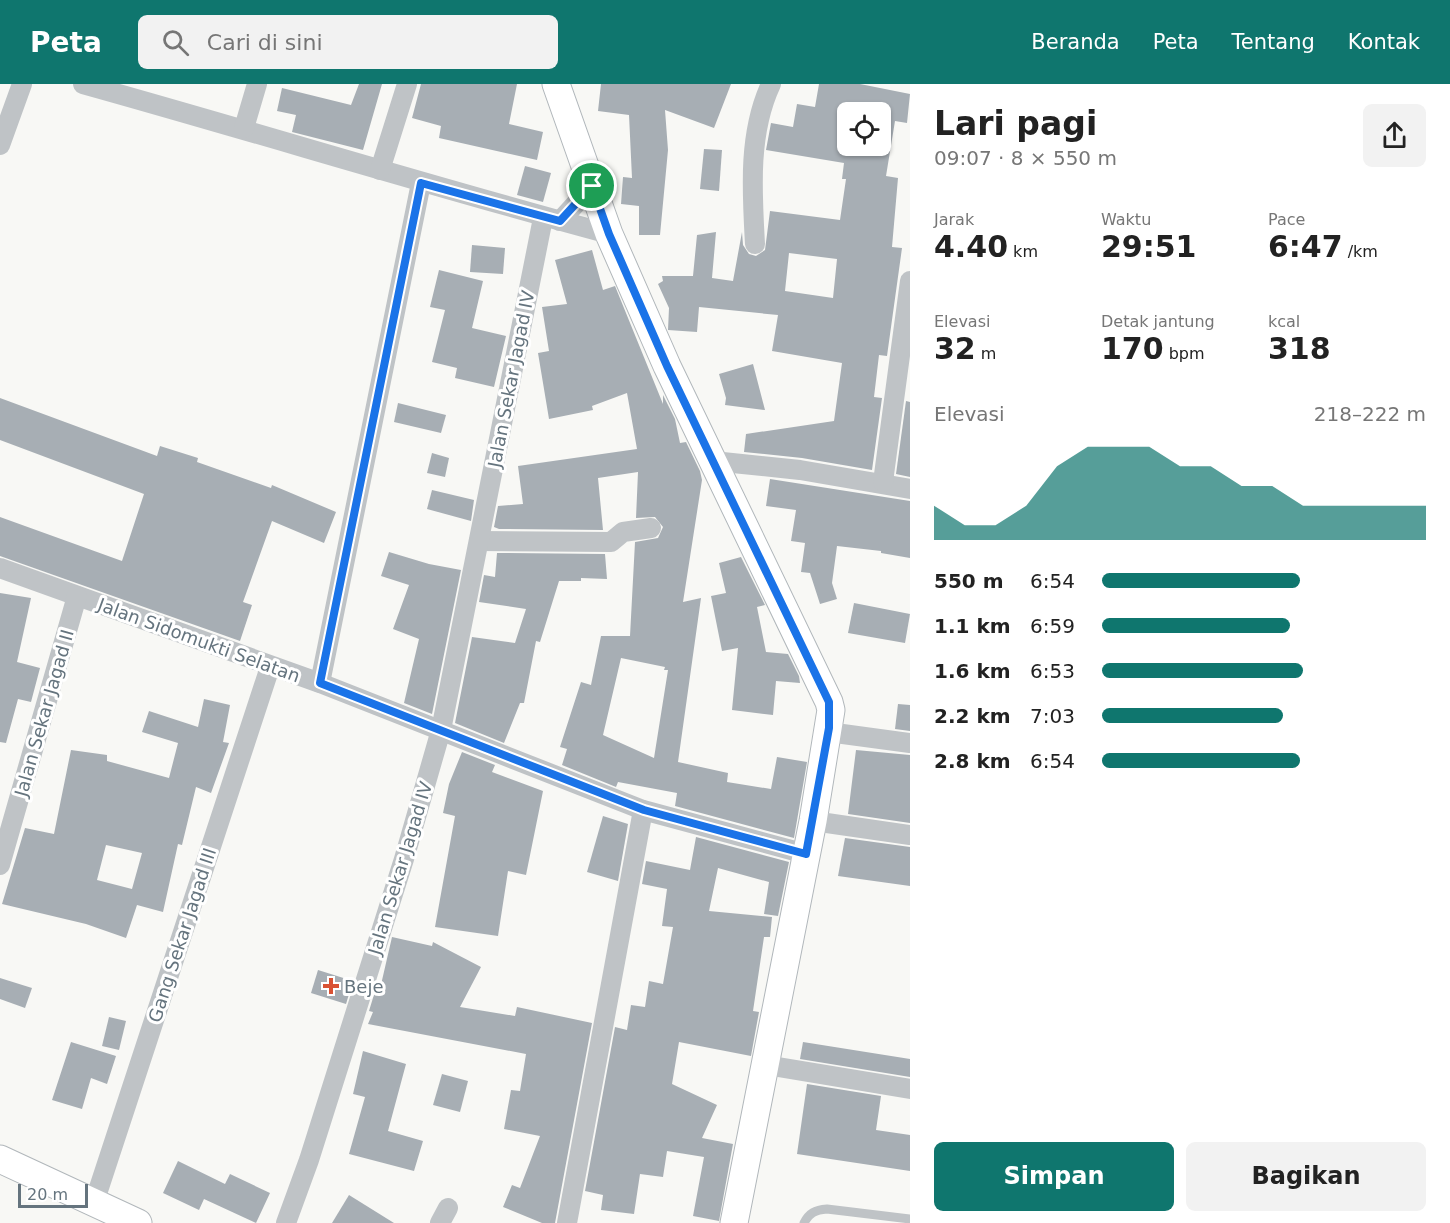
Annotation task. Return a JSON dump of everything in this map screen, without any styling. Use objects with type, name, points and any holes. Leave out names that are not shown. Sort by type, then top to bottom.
[{"type":"main road","points":[[556,84],[609,234],[667,366],[829,702],[829,727],[818,821],[806,854],[734,1223]]},
{"type":"main road","points":[[0,1159],[135,1222]]},
{"type":"street","points":[[0,145],[22,84]]},
{"type":"street","points":[[83,84],[244,128],[421,183],[609,234]]},
{"type":"street","points":[[244,128],[257,84]]},
{"type":"street","points":[[380,170],[407,84]]},
{"type":"street","points":[[755,244],[752,189],[757,132],[771,84]]},
{"type":"street","points":[[320,683],[421,183]]},
{"type":"street","points":[[552,219],[592,186]]},
{"type":"street","name":"Jalan Sekar Jagad IV","points":[[286,1223],[309,1160],[397,881],[441,730],[479,541],[552,219]]},
{"type":"street","points":[[883,482],[910,281]]},
{"type":"street","points":[[713,460],[883,482],[910,489]]},
{"type":"street","points":[[479,541],[611,542],[623,532],[651,528]]},
{"type":"street","name":"Jalan Sidomukti Selatan","points":[[0,568],[270,667],[320,683],[644,810],[806,854]]},
{"type":"street","name":"Jalan Sekar Jagad II","points":[[0,865],[77,596]]},
{"type":"street","name":"Gang Sekar Jagad III","points":[[94,1203],[270,667]]},
{"type":"street","points":[[829,727],[910,743]]},
{"type":"street","points":[[567,1223],[644,810]]},
{"type":"street","points":[[818,821],[910,835]]},
{"type":"street","points":[[766,1065],[910,1089]]},
{"type":"lane","points":[[804,1223],[808,1215],[817,1210],[827,1209],[910,1219]]},
{"type":"building","points":[[359,84],[382,84],[363,150],[292,132],[296,115],[277,111],[282,88],[351,105]]},
{"type":"building","points":[[421,84],[517,84],[509,124],[543,132],[537,160],[439,138],[441,126],[412,118]]},
{"type":"building","points":[[601,84],[731,84],[714,128],[665,110],[668,150],[660,235],[639,235],[639,206],[621,204],[623,177],[632,178],[629,115],[598,111]]},
{"type":"building","points":[[819,84],[860,84],[910,94],[907,123],[895,121],[891,145],[891,102],[837,102],[837,156],[889,156],[886,176],[898,178],[892,247],[902,248],[887,356],[879,355],[874,397],[882,398],[872,470],[802,458],[744,452],[746,434],[834,421],[842,363],[772,351],[778,315],[699,307],[697,332],[668,330],[669,308],[658,284],[663,281],[662,276],[693,276],[697,235],[716,232],[712,278],[733,281],[742,232],[743,245],[749,254],[756,256],[765,250],[770,211],[840,220],[846,179],[842,179],[844,163],[766,150],[771,123],[793,127],[797,104],[815,107]],"holes":[[[789,253],[837,259],[833,298],[785,291]]]},
{"type":"building","points":[[704,149],[722,150],[719,191],[700,189]]},
{"type":"building","points":[[525,166],[551,173],[543,202],[517,195]]},
{"type":"building","points":[[472,245],[505,248],[503,274],[470,272]]},
{"type":"building","points":[[592,250],[603,290],[615,286],[663,404],[663,395],[675,419],[680,443],[686,442],[700,471],[702,480],[683,602],[701,598],[678,762],[728,773],[727,782],[771,789],[777,757],[807,762],[794,838],[675,806],[677,793],[618,782],[616,787],[562,765],[567,749],[560,747],[581,682],[591,685],[601,636],[630,636],[635,542],[658,538],[663,527],[655,517],[636,518],[638,472],[598,478],[603,530],[499,529],[494,527],[498,506],[523,504],[518,466],[637,449],[627,393],[592,406],[593,410],[549,419],[538,353],[549,351],[542,307],[567,304],[555,260]],"holes":[[[621,658],[665,667],[664,670],[668,670],[654,758],[603,735]]]},
{"type":"building","points":[[439,270],[483,281],[472,328],[506,336],[494,387],[455,378],[457,368],[432,362],[445,310],[430,307]]},
{"type":"building","points":[[753,364],[765,410],[725,405],[726,398],[719,374]]},
{"type":"building","points":[[0,398],[157,456],[160,446],[198,458],[197,462],[271,488],[272,485],[336,512],[324,543],[272,521],[243,602],[252,605],[240,641],[0,556],[0,517],[122,561],[144,494],[0,440]]},
{"type":"building","points":[[906,401],[910,402],[910,477],[896,474]]},
{"type":"building","points":[[398,403],[446,415],[441,433],[394,422]]},
{"type":"building","points":[[432,453],[449,458],[445,477],[427,473]]},
{"type":"building","points":[[770,479],[910,501],[910,558],[881,553],[881,551],[837,546],[832,583],[837,599],[820,604],[810,573],[801,572],[805,543],[791,541],[796,510],[766,506]]},
{"type":"building","points":[[432,490],[474,500],[471,521],[427,509]]},
{"type":"building","points":[[389,552],[429,564],[461,570],[432,714],[404,703],[419,639],[393,629],[409,585],[381,576]]},
{"type":"building","points":[[497,553],[605,554],[607,579],[581,578],[581,581],[559,581],[540,642],[536,641],[524,703],[520,703],[504,743],[455,723],[472,637],[515,643],[526,609],[479,602],[484,575],[495,577]]},
{"type":"building","points":[[741,557],[765,605],[757,607],[766,652],[788,654],[799,676],[800,683],[776,681],[773,715],[732,710],[738,648],[722,651],[711,596],[726,593],[719,563]]},
{"type":"building","points":[[0,593],[31,598],[17,662],[40,668],[31,702],[18,699],[6,743],[0,742]]},
{"type":"building","points":[[854,603],[910,614],[905,643],[848,633]]},
{"type":"building","points":[[204,699],[230,705],[223,742],[229,743],[211,793],[196,787],[182,845],[178,844],[163,912],[137,905],[126,938],[86,924],[2,904],[25,828],[54,834],[71,750],[107,755],[107,761],[169,778],[178,743],[142,732],[149,711],[198,727]],"holes":[[[106,845],[142,853],[132,889],[97,880]]]},
{"type":"building","points":[[898,704],[910,705],[910,731],[895,729]]},
{"type":"building","points":[[856,750],[910,755],[910,823],[848,814]]},
{"type":"building","points":[[462,752],[495,765],[492,772],[543,791],[526,875],[508,871],[498,936],[435,927],[455,816],[443,813],[449,784]]},
{"type":"building","points":[[603,816],[628,824],[618,881],[587,872]]},
{"type":"building","points":[[696,837],[789,862],[778,916],[764,914],[769,882],[718,868],[709,911],[772,917],[770,937],[764,937],[753,1011],[759,1012],[751,1056],[679,1042],[672,1084],[717,1105],[702,1138],[733,1144],[719,1221],[693,1216],[704,1157],[667,1151],[663,1177],[640,1174],[634,1214],[601,1210],[603,1195],[585,1191],[615,1027],[627,1030],[631,1005],[645,1007],[649,981],[663,984],[673,927],[662,926],[667,889],[642,884],[646,861],[690,870]]},
{"type":"building","points":[[845,838],[910,847],[910,886],[838,876]]},
{"type":"building","points":[[392,937],[432,946],[433,942],[481,967],[460,1007],[515,1016],[517,1007],[592,1023],[555,1223],[542,1223],[503,1207],[512,1185],[520,1188],[540,1136],[504,1129],[511,1090],[520,1091],[526,1054],[368,1024],[373,1012],[369,1011],[376,988],[380,989]]},
{"type":"building","name":"Beje","points":[[318,970],[353,981],[346,1004],[311,993]]},
{"type":"building","points":[[0,978],[32,988],[25,1008],[0,999]]},
{"type":"building","points":[[109,1017],[126,1021],[119,1050],[102,1046]]},
{"type":"building","points":[[71,1042],[116,1056],[107,1084],[91,1078],[82,1109],[52,1100]]},
{"type":"building","points":[[803,1042],[910,1059],[910,1077],[800,1059]]},
{"type":"building","points":[[363,1051],[406,1064],[388,1131],[423,1141],[414,1171],[349,1154],[365,1097],[353,1094]]},
{"type":"building","points":[[442,1074],[468,1081],[460,1112],[433,1105]]},
{"type":"building","points":[[807,1084],[881,1096],[876,1130],[910,1135],[910,1171],[797,1154]]},
{"type":"building","points":[[178,1161],[225,1184],[230,1174],[270,1193],[256,1223],[204,1199],[199,1210],[163,1193]]},
{"type":"building","points":[[349,1195],[394,1223],[332,1223]]},
{"type":"place","name":"Beje","points":[[331,986]]},
{"type":"route","points":[[421,183],[560,221],[592,186],[609,234],[667,366],[829,702],[831,710],[829,728],[806,854],[644,810],[539,771],[320,683],[421,183]]}]
